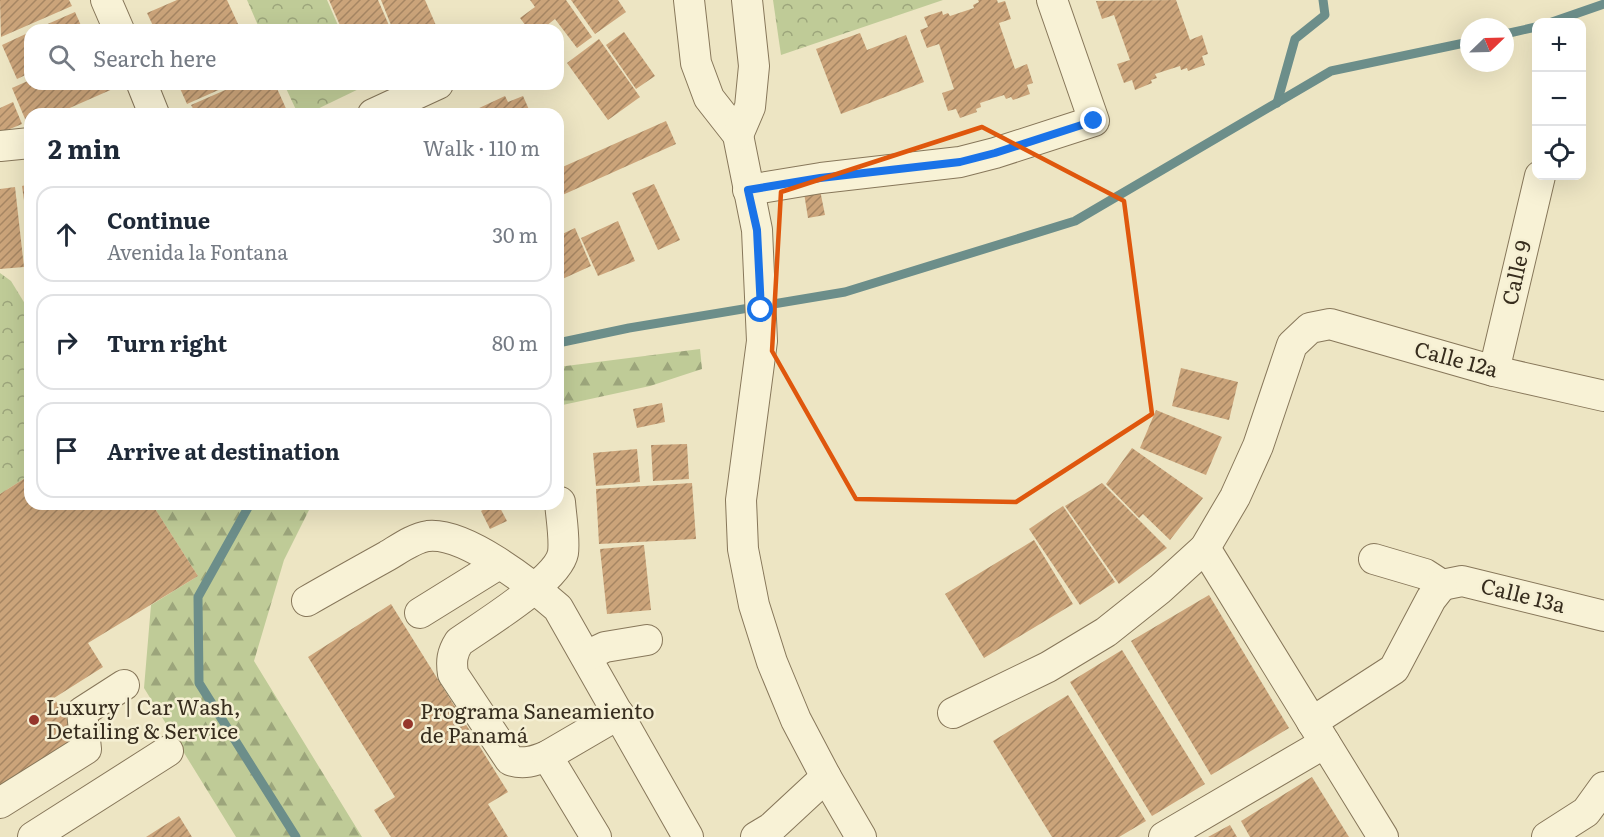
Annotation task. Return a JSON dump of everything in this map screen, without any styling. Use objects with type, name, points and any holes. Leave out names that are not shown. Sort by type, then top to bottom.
[{"type":"street","points":[[106,0],[116,24]]},
{"type":"street","points":[[689,0],[696,63],[709,98],[738,135],[757,230],[762,341],[741,500],[743,549],[754,605],[772,662],[796,720],[861,837]]},
{"type":"street","points":[[738,135],[750,107],[754,66],[747,0]]},
{"type":"street","points":[[748,190],[820,178],[960,162],[1094,121],[1052,0]]},
{"type":"street","points":[[144,90],[152,108]]},
{"type":"street","points":[[386,108],[425,90]]},
{"type":"street","points":[[0,146],[24,144]]},
{"type":"street","name":"Calle 9","points":[[1494,371],[1539,180]]},
{"type":"street","name":"Calle 12a","points":[[1205,548],[1235,497],[1258,446],[1292,345],[1310,328],[1330,324],[1494,371],[1604,396]]},
{"type":"street","points":[[560,510],[563,552],[558,564],[549,576],[459,642],[453,651],[451,662],[453,674],[510,760],[518,764],[548,756],[619,714]]},
{"type":"street","points":[[307,601],[426,536],[442,536],[464,543],[499,564],[535,587],[558,608],[619,714],[684,836]]},
{"type":"street","points":[[953,713],[1048,666],[1106,632],[1160,589],[1205,548],[1383,837]]},
{"type":"street","points":[[1164,837],[1318,732],[1394,669],[1431,598],[1442,585],[1425,574],[1374,559]]},
{"type":"street","points":[[420,613],[499,564]]},
{"type":"street","name":"Calle 13a","points":[[1442,585],[1462,581],[1604,616]]},
{"type":"street","points":[[586,656],[605,647],[647,640]]},
{"type":"street","points":[[0,803],[86,749],[82,712],[124,685]]},
{"type":"street","points":[[33,837],[168,751]]},
{"type":"street","points":[[548,756],[596,837]]},
{"type":"street","points":[[756,837],[771,828],[826,777]]},
{"type":"street","points":[[1547,837],[1586,812],[1604,787]]},
{"type":"highlighted area","points":[[982,127],[1124,201],[1152,414],[1016,502],[856,499],[772,351],[781,192]]},
{"type":"green space","points":[[247,0],[327,0],[337,24],[257,24]]},
{"type":"green space","points":[[773,0],[943,0],[781,55]]},
{"type":"green space","points":[[287,90],[357,90],[319,108],[295,108]]},
{"type":"green space","points":[[0,273],[11,281],[24,302],[24,479],[0,494]]},
{"type":"green space","points":[[700,349],[702,369],[650,386],[564,405],[564,366]]},
{"type":"green space","points":[[156,510],[309,510],[284,560],[254,661],[362,837],[236,837],[144,688],[151,605],[198,576]]},
{"type":"building","points":[[0,0],[69,0],[72,6],[31,24],[24,24],[24,27],[1,37]]},
{"type":"building","points":[[177,0],[227,0],[238,24],[152,24],[147,13]]},
{"type":"building","points":[[329,0],[378,0],[388,24],[339,24]]},
{"type":"building","points":[[381,0],[425,0],[435,24],[391,24]]},
{"type":"building","points":[[530,0],[566,0],[592,37],[577,48],[564,31],[564,24],[559,24],[555,19],[549,24],[524,24],[520,18],[535,7]]},
{"type":"building","points":[[571,0],[618,0],[626,12],[595,34]]},
{"type":"building","points":[[978,0],[997,0],[998,3],[1005,1],[1011,19],[999,23],[1015,69],[1027,64],[1033,83],[1027,85],[1030,94],[1013,100],[1011,97],[1006,99],[1004,95],[980,103],[981,107],[976,109],[977,112],[960,118],[956,109],[948,111],[942,93],[954,89],[939,44],[927,48],[920,30],[928,27],[924,17],[942,11],[943,15],[948,13],[950,16],[974,8],[973,5],[979,2]]},
{"type":"building","points":[[1176,0],[1190,40],[1202,35],[1208,54],[1202,56],[1205,65],[1188,71],[1187,68],[1181,70],[1180,66],[1155,74],[1157,78],[1151,80],[1152,83],[1135,90],[1132,80],[1124,83],[1117,64],[1130,60],[1114,15],[1102,19],[1096,1]]},
{"type":"building","points":[[75,12],[80,24],[48,24]]},
{"type":"building","points":[[624,32],[655,76],[636,89],[606,45]]},
{"type":"building","points":[[860,33],[867,50],[906,35],[924,82],[841,114],[816,49]]},
{"type":"building","points":[[24,35],[24,76],[17,79],[2,45]]},
{"type":"building","points":[[599,39],[640,97],[608,120],[567,63]]},
{"type":"building","points":[[24,83],[24,90],[110,90],[70,108],[24,108],[24,116],[12,88]]},
{"type":"building","points":[[181,90],[218,90],[187,104]]},
{"type":"building","points":[[225,90],[278,90],[286,108],[193,108],[191,105]]},
{"type":"building","points":[[505,96],[508,102],[523,96],[528,108],[479,108]]},
{"type":"building","points":[[13,102],[22,124],[0,133],[0,108]]},
{"type":"building","points":[[666,121],[676,144],[564,194],[564,166]]},
{"type":"building","points":[[654,184],[680,240],[658,250],[632,193]]},
{"type":"building","points":[[15,187],[24,267],[0,269],[0,189]]},
{"type":"building","points":[[820,190],[825,215],[808,218],[804,193]]},
{"type":"building","points":[[618,221],[635,261],[598,276],[581,238]]},
{"type":"building","points":[[575,228],[591,266],[564,278],[564,233]]},
{"type":"building","points":[[1181,368],[1238,382],[1229,420],[1172,406]]},
{"type":"building","points":[[662,403],[665,422],[637,428],[633,409]]},
{"type":"building","points":[[1156,410],[1222,437],[1206,475],[1140,448]]},
{"type":"building","points":[[687,444],[689,479],[653,481],[651,445]]},
{"type":"building","points":[[1132,448],[1203,498],[1170,540],[1143,514],[1139,518],[1106,484]]},
{"type":"building","points":[[637,449],[640,482],[596,486],[593,453]]},
{"type":"building","points":[[24,479],[24,510],[156,510],[198,576],[88,643],[103,667],[54,698],[81,742],[0,793],[0,494]]},
{"type":"building","points":[[692,483],[696,539],[599,544],[596,489]]},
{"type":"building","points":[[1102,483],[1167,548],[1119,584],[1065,506]]},
{"type":"building","points":[[1063,506],[1115,582],[1080,605],[1029,529]]},
{"type":"building","points":[[501,510],[507,521],[490,529],[481,511]]},
{"type":"building","points":[[1034,540],[1073,604],[984,658],[945,594]]},
{"type":"building","points":[[644,545],[651,610],[607,614],[600,549]]},
{"type":"building","points":[[1209,595],[1289,728],[1211,775],[1131,641]]},
{"type":"building","name":"Programa Saneamiento de Panamá","points":[[391,604],[508,792],[488,804],[508,837],[391,837],[374,810],[395,797],[308,657]]},
{"type":"building","points":[[1122,650],[1205,784],[1152,816],[1070,682]]},
{"type":"building","points":[[1068,695],[1146,821],[1119,837],[1052,837],[993,741]]},
{"type":"building","points":[[1312,777],[1349,837],[1250,837],[1241,821]]},
{"type":"building","points":[[179,816],[192,837],[146,837]]},
{"type":"building","points":[[1230,825],[1237,837],[1208,837]]},
{"type":"waterway","points":[[1277,103],[1295,39],[1325,15],[1323,0]]},
{"type":"waterway","points":[[1564,18],[1604,4]]},
{"type":"waterway","points":[[1514,32],[1532,28]]},
{"type":"waterway","points":[[564,342],[629,328],[845,292],[1075,221],[1331,71],[1460,44]]},
{"type":"waterway","points":[[247,510],[198,597],[199,683],[296,837]]},
{"type":"place","name":"Luxury | Car Wash, Detailing & Service","points":[[34,720]]},
{"type":"place","name":"Programa Saneamiento de Panamá","points":[[408,724]]},
{"type":"route","points":[[761,310],[757,230],[748,190],[820,178],[960,162],[1094,121]]}]
